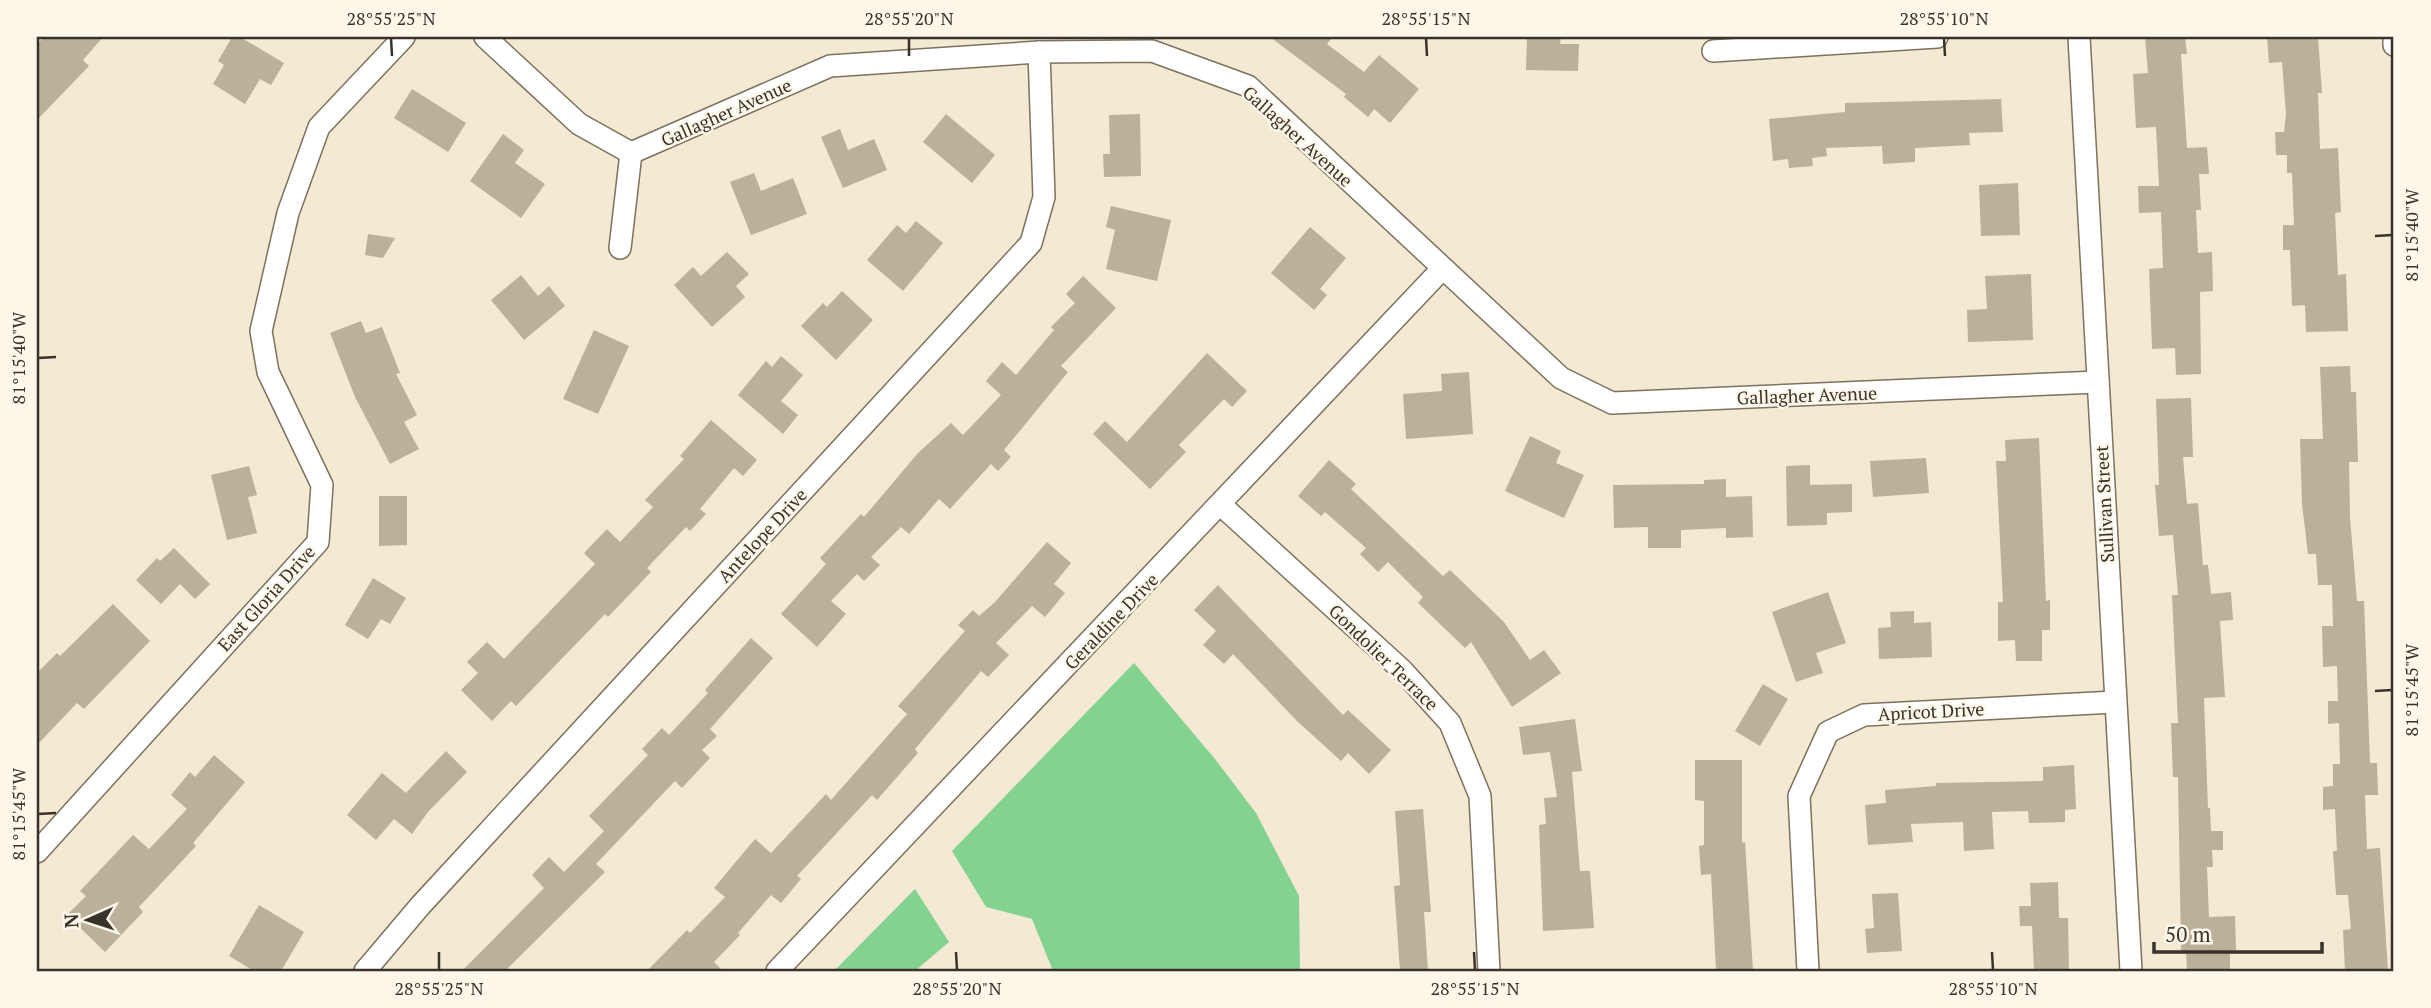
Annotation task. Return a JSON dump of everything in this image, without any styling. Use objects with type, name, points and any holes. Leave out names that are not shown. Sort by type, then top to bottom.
[{"type":"street","name":"East Gloria Drive","points":[[37,852],[318,542],[322,485],[268,372],[261,331],[288,214],[319,127],[404,37]]},
{"type":"street","points":[[485,37],[579,124],[631,153],[620,248]]},
{"type":"street","points":[[1713,51],[1937,37]]},
{"type":"street","name":"Sullivan Street","points":[[2079,37],[2131,971]]},
{"type":"street","points":[[2394,37],[2394,45]]},
{"type":"street","name":"Gallagher Avenue","points":[[631,153],[830,66],[1039,52],[1152,51],[1248,86],[1562,378],[1612,403],[2098,382]]},
{"type":"street","name":"Antelope Drive","points":[[365,971],[420,906],[1031,243],[1044,197],[1039,52]]},
{"type":"street","name":"Geraldine Drive","points":[[777,971],[1442,269]]},
{"type":"street","name":"Gondolier Terrace","points":[[1221,505],[1402,670],[1450,723],[1480,796],[1489,971]]},
{"type":"street","name":"Apricot Drive","points":[[1808,971],[1799,796],[1828,732],[1864,715],[2115,702]]},
{"type":"green space","points":[[1134,663],[1215,759],[1256,813],[1299,896],[1300,971],[1053,971],[1032,919],[986,907],[952,851]]},
{"type":"green space","points":[[915,889],[949,942],[915,971],[834,971]]},
{"type":"building","points":[[44,37],[103,37],[83,60],[89,66],[37,120],[37,44]]},
{"type":"building","points":[[232,37],[240,37],[284,63],[271,85],[260,79],[245,104],[213,84],[224,65],[218,61]]},
{"type":"building","points":[[1270,37],[1333,37],[1327,44],[1364,72],[1379,55],[1419,89],[1390,123],[1374,109],[1368,117],[1344,97],[1346,94]]},
{"type":"building","points":[[1527,37],[1561,37],[1560,44],[1579,44],[1578,71],[1526,70]]},
{"type":"building","points":[[2145,37],[2185,37],[2187,54],[2181,54],[2187,148],[2207,147],[2209,174],[2199,174],[2201,210],[2196,210],[2198,253],[2212,252],[2213,291],[2200,292],[2201,374],[2176,375],[2175,348],[2152,349],[2149,269],[2163,268],[2161,212],[2139,213],[2138,186],[2159,186],[2156,127],[2136,128],[2133,74],[2148,73]]},
{"type":"building","points":[[2267,37],[2318,37],[2322,93],[2318,93],[2320,149],[2338,148],[2341,212],[2335,213],[2338,275],[2346,274],[2348,331],[2306,332],[2305,305],[2292,306],[2290,250],[2283,250],[2283,225],[2294,225],[2292,173],[2287,173],[2287,155],[2276,155],[2275,132],[2284,132],[2286,114],[2282,62],[2269,63]]},
{"type":"building","points":[[412,89],[466,123],[448,152],[394,118]]},
{"type":"building","points":[[2001,99],[2003,132],[1969,133],[1970,145],[1915,148],[1915,162],[1883,164],[1882,146],[1826,148],[1827,156],[1812,158],[1813,166],[1789,168],[1788,159],[1773,161],[1769,119],[1845,112],[1845,103]]},
{"type":"building","points":[[946,114],[995,155],[972,183],[923,142]]},
{"type":"building","points":[[1140,114],[1141,176],[1104,177],[1103,154],[1110,154],[1109,115]]},
{"type":"building","points":[[840,129],[848,150],[874,139],[887,170],[843,188],[821,137]]},
{"type":"building","points":[[503,134],[524,150],[515,163],[545,184],[521,218],[470,181]]},
{"type":"building","points":[[754,173],[761,191],[793,178],[807,214],[751,235],[730,182]]},
{"type":"building","points":[[2018,183],[2020,235],[1981,236],[1979,185]]},
{"type":"building","points":[[1111,206],[1171,220],[1157,281],[1106,269],[1115,230],[1106,227]]},
{"type":"building","points":[[916,221],[943,243],[903,291],[867,260],[897,225],[906,233]]},
{"type":"building","points":[[1310,227],[1346,258],[1320,289],[1327,295],[1314,310],[1271,273]]},
{"type":"building","points":[[368,234],[395,238],[383,258],[365,255]]},
{"type":"building","points":[[727,252],[749,274],[736,286],[745,297],[712,327],[674,285],[693,267],[701,276]]},
{"type":"building","points":[[2031,274],[2033,340],[1968,342],[1967,310],[1987,309],[1985,276]]},
{"type":"building","points":[[521,275],[538,296],[549,286],[565,306],[524,340],[491,300]]},
{"type":"building","points":[[1083,276],[1116,308],[1061,366],[1068,372],[1004,450],[1011,457],[998,471],[991,464],[950,509],[939,499],[909,534],[901,527],[871,557],[880,565],[864,581],[857,574],[831,601],[846,614],[817,647],[781,614],[826,564],[820,558],[861,514],[864,517],[918,453],[951,423],[963,435],[1001,395],[986,381],[1002,362],[1016,375],[1054,330],[1051,327],[1075,303],[1066,294]]},
{"type":"building","points":[[842,291],[873,320],[836,360],[801,326],[823,303],[827,307]]},
{"type":"building","points":[[361,321],[366,333],[382,327],[400,373],[396,374],[417,415],[404,422],[419,449],[390,464],[355,397],[330,333]]},
{"type":"building","points":[[594,330],[629,346],[598,414],[563,399]]},
{"type":"building","points":[[1207,353],[1247,391],[1232,407],[1224,399],[1179,445],[1186,452],[1150,489],[1093,434],[1105,421],[1127,442]]},
{"type":"building","points":[[781,356],[803,375],[781,401],[798,415],[783,434],[738,395],[766,361],[772,367]]},
{"type":"building","points":[[2350,366],[2351,392],[2356,392],[2358,462],[2349,462],[2350,517],[2357,601],[2364,601],[2370,763],[2377,763],[2378,795],[2365,795],[2367,849],[2380,848],[2388,971],[2345,971],[2343,930],[2351,929],[2348,895],[2336,895],[2333,851],[2337,851],[2335,809],[2323,810],[2323,787],[2333,786],[2333,764],[2340,764],[2339,723],[2328,724],[2328,701],[2338,701],[2337,666],[2323,667],[2322,626],[2333,626],[2332,585],[2318,585],[2316,554],[2308,554],[2302,504],[2300,439],[2323,439],[2320,367]]},
{"type":"building","points":[[1469,372],[1473,434],[1406,439],[1403,394],[1442,391],[1441,374]]},
{"type":"building","points":[[2191,398],[2193,457],[2183,457],[2187,504],[2198,503],[2203,565],[2208,565],[2211,594],[2231,592],[2233,620],[2220,621],[2225,697],[2204,698],[2211,831],[2223,831],[2223,850],[2212,850],[2213,867],[2207,867],[2209,917],[2235,916],[2236,950],[2230,950],[2230,971],[2187,971],[2186,951],[2181,951],[2178,777],[2173,777],[2171,723],[2178,723],[2172,595],[2178,595],[2173,535],[2159,536],[2155,485],[2159,485],[2156,399]]},
{"type":"building","points":[[711,420],[757,460],[743,476],[734,468],[700,509],[706,514],[690,531],[686,527],[647,568],[651,572],[608,617],[605,614],[516,706],[511,701],[492,721],[461,690],[478,673],[467,662],[487,642],[504,659],[595,564],[584,553],[607,529],[620,542],[653,507],[645,500],[684,459],[680,456]]},
{"type":"building","points":[[1530,436],[1561,451],[1556,463],[1584,475],[1564,518],[1505,491]]},
{"type":"building","points":[[2039,438],[2046,601],[2050,600],[2050,630],[2042,630],[2042,661],[2016,661],[2015,640],[1998,641],[1998,602],[2003,602],[1996,461],[2006,461],[2005,440]]},
{"type":"building","points":[[1926,458],[1929,493],[1873,497],[1870,461]]},
{"type":"building","points":[[1329,460],[1356,484],[1351,489],[1443,576],[1450,570],[1504,622],[1530,660],[1544,650],[1561,673],[1512,707],[1471,642],[1465,648],[1418,603],[1423,597],[1388,562],[1378,572],[1360,554],[1366,548],[1325,512],[1321,516],[1298,496]]},
{"type":"building","points":[[1810,465],[1810,485],[1852,484],[1852,512],[1827,513],[1827,525],[1787,526],[1786,466]]},
{"type":"building","points":[[249,466],[257,495],[248,497],[257,533],[227,540],[211,475]]},
{"type":"building","points":[[1726,479],[1726,497],[1752,496],[1753,537],[1726,538],[1726,528],[1681,530],[1681,548],[1648,548],[1648,527],[1614,528],[1613,485],[1704,484],[1704,480]]},
{"type":"building","points":[[379,496],[407,496],[407,545],[379,546]]},
{"type":"building","points":[[1047,542],[1071,563],[1054,584],[1065,593],[1045,617],[1032,606],[996,643],[1009,655],[988,677],[981,671],[915,749],[918,753],[877,800],[872,795],[797,876],[801,879],[781,903],[771,895],[738,933],[740,935],[714,962],[723,971],[647,971],[687,930],[690,933],[725,897],[714,888],[755,839],[771,853],[826,794],[831,800],[907,714],[898,706],[965,631],[958,625],[973,610],[979,616],[995,602]]},
{"type":"building","points":[[174,548],[210,584],[195,599],[180,584],[161,604],[136,580],[157,558],[160,561]]},
{"type":"building","points":[[373,578],[406,598],[390,624],[381,619],[368,639],[345,625]]},
{"type":"building","points":[[1218,585],[1343,715],[1348,710],[1391,750],[1369,774],[1348,753],[1341,761],[1297,721],[1233,654],[1224,664],[1203,645],[1216,631],[1194,610]]},
{"type":"building","points":[[1828,592],[1846,643],[1816,653],[1823,673],[1796,682],[1772,612]]},
{"type":"building","points":[[113,604],[150,641],[84,709],[77,703],[37,745],[37,673],[57,653],[60,656]]},
{"type":"building","points":[[1914,611],[1914,623],[1931,622],[1932,657],[1879,659],[1878,628],[1891,627],[1890,612]]},
{"type":"building","points":[[751,638],[773,658],[710,729],[717,736],[702,750],[710,758],[682,788],[675,781],[596,864],[605,872],[505,971],[462,971],[544,888],[532,875],[549,857],[564,872],[604,831],[589,816],[648,755],[642,749],[662,728],[669,735],[708,693],[705,690]]},
{"type":"building","points":[[1763,684],[1788,699],[1760,746],[1735,731]]},
{"type":"building","points":[[1575,719],[1582,771],[1572,772],[1580,871],[1590,871],[1594,928],[1543,931],[1539,825],[1546,824],[1544,798],[1557,797],[1550,752],[1523,755],[1519,727]]},
{"type":"building","points":[[446,751],[467,772],[428,812],[412,834],[394,819],[376,840],[347,815],[382,773],[406,793]]},
{"type":"building","points":[[214,755],[245,782],[193,843],[196,846],[139,907],[143,912],[105,952],[67,915],[86,896],[80,891],[133,835],[149,849],[187,809],[171,795],[190,772],[195,777]]},
{"type":"building","points":[[1695,760],[1742,760],[1742,843],[1745,842],[1753,971],[1716,971],[1711,874],[1701,875],[1699,846],[1704,845],[1704,801],[1695,800]]},
{"type":"building","points":[[2074,765],[2076,809],[2065,810],[2065,822],[2029,823],[2028,811],[1992,812],[1994,849],[1964,851],[1963,822],[1911,824],[1913,842],[1868,845],[1865,805],[1886,803],[1885,790],[1936,786],[1936,783],[2043,781],[2043,767]]},
{"type":"building","points":[[1423,809],[1431,912],[1424,912],[1428,971],[1400,971],[1394,886],[1400,885],[1395,811]]},
{"type":"building","points":[[2058,882],[2059,918],[2068,918],[2069,971],[2034,971],[2032,926],[2020,926],[2019,906],[2031,906],[2030,883]]},
{"type":"building","points":[[1898,893],[1902,951],[1867,953],[1865,929],[1874,928],[1872,894]]},
{"type":"building","points":[[259,905],[304,932],[281,971],[254,971],[229,956]]}]
